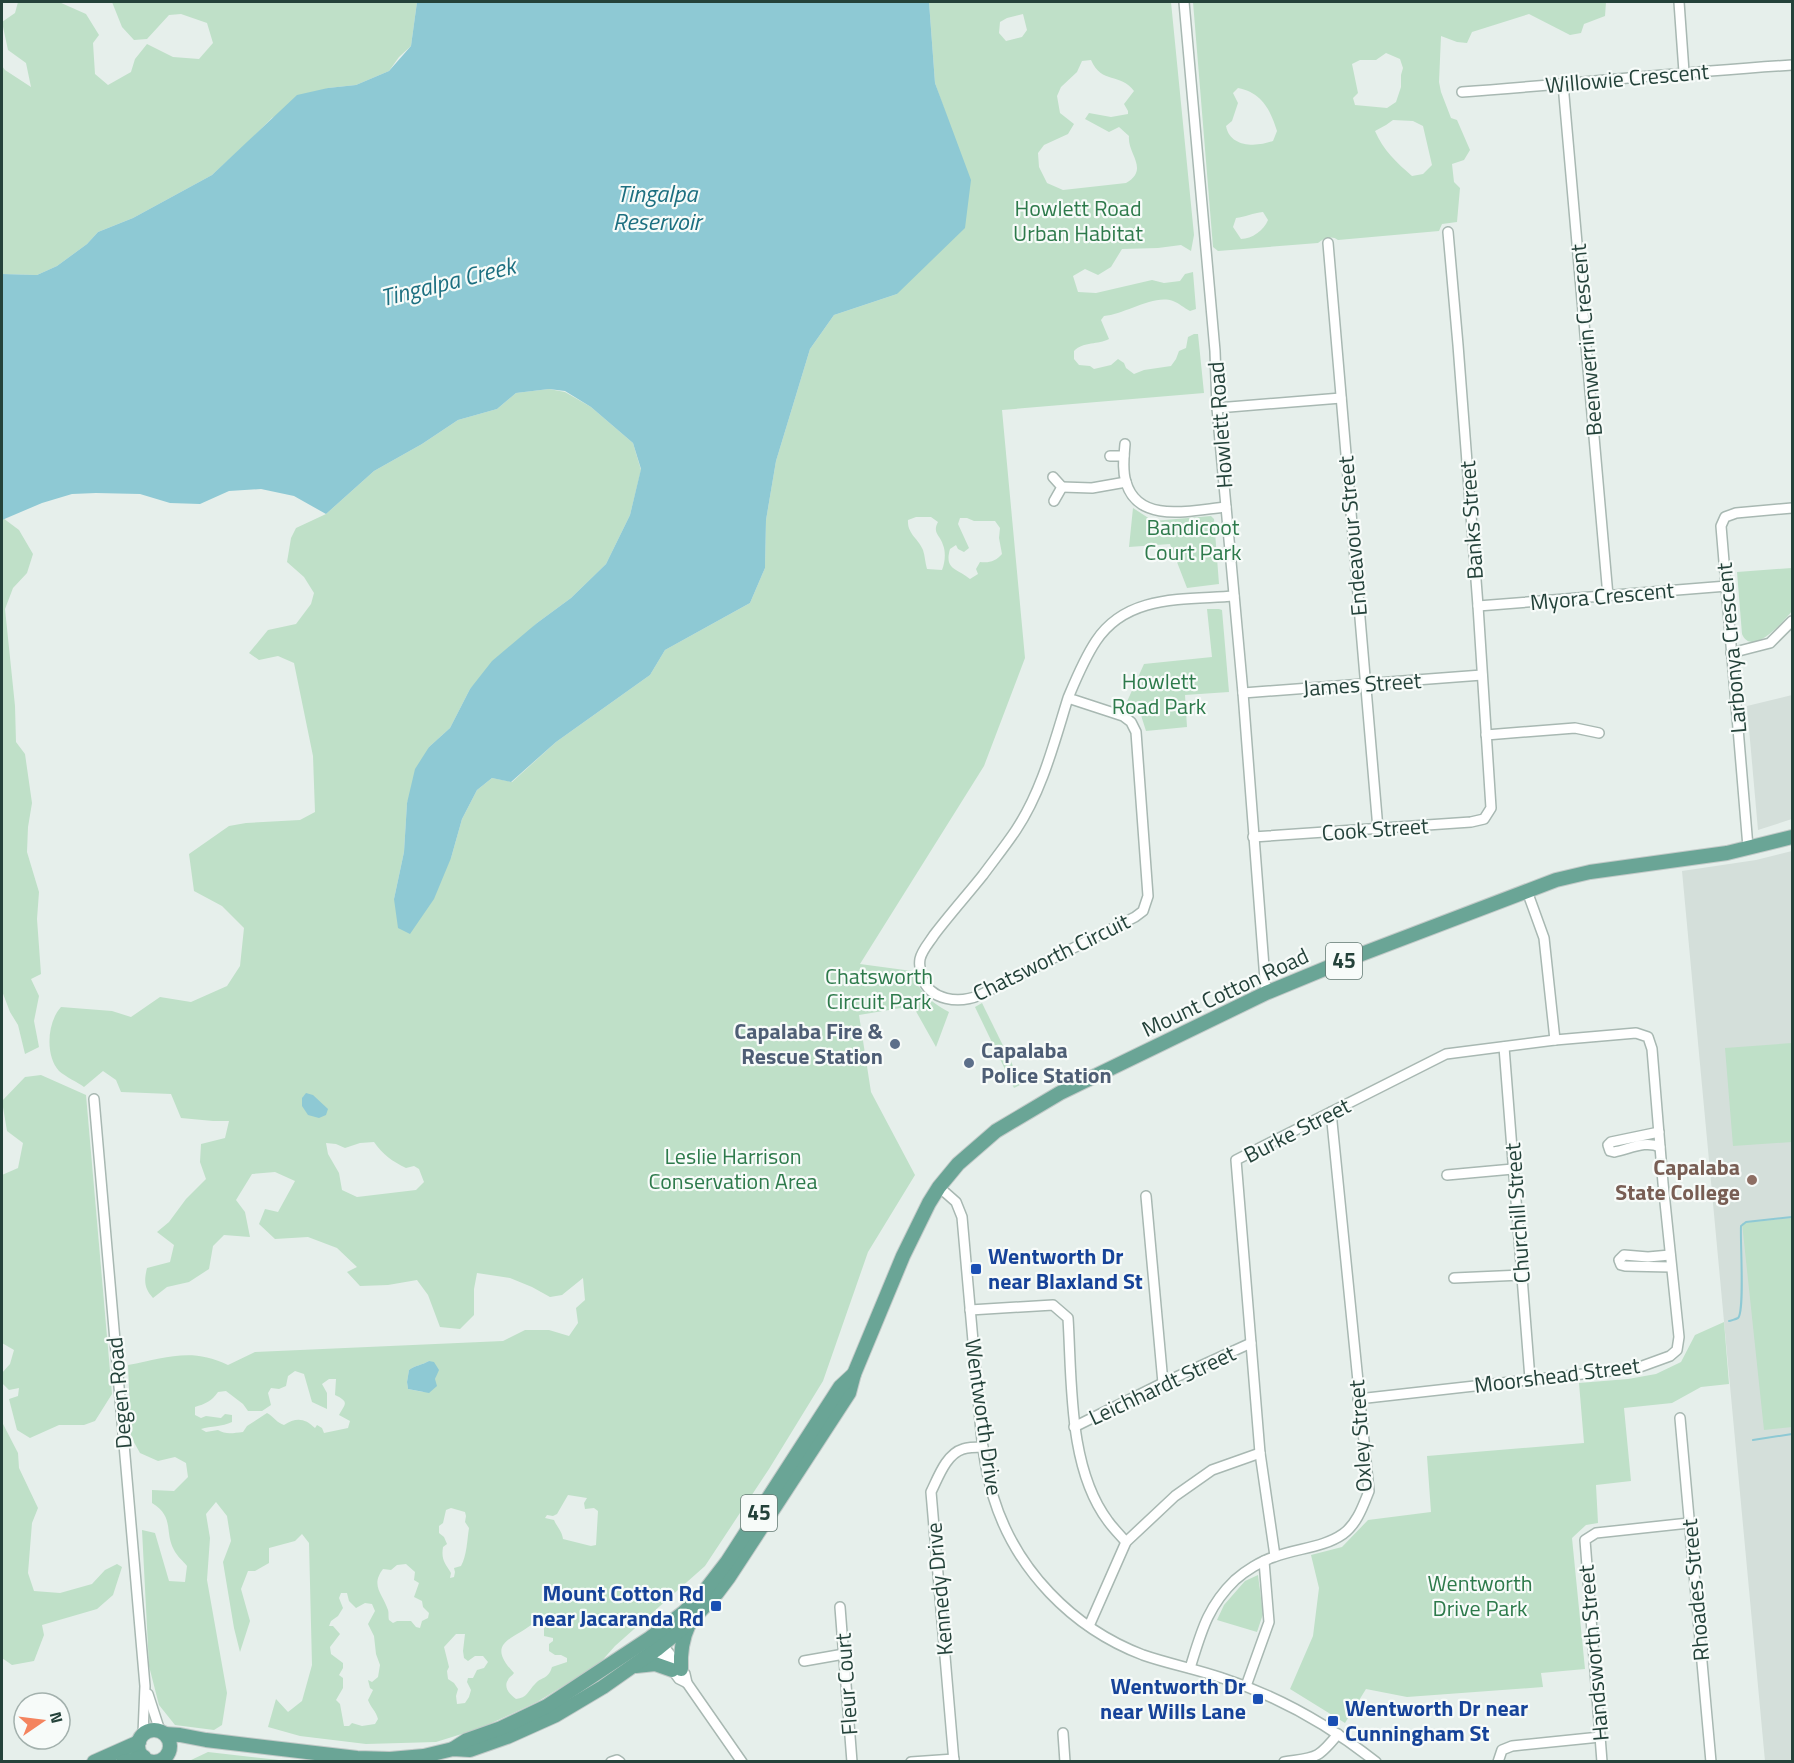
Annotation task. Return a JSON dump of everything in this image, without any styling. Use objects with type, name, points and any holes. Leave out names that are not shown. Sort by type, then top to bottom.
[{"type":"main road","name":"Mount Cotton Road","points":[[453,1749],[467,1740],[501,1728],[547,1706],[690,1622],[729,1577],[849,1393],[854,1374],[903,1256],[939,1187],[958,1164],[988,1138],[1028,1110],[1266,993],[1556,880],[1590,872],[1727,853],[1792,837]]},
{"type":"main road","name":"Mount Cotton Road","points":[[162,1733],[357,1758],[390,1759],[424,1756],[453,1749],[470,1750],[524,1730],[566,1709],[634,1667],[700,1597],[717,1576],[840,1387],[854,1374]]},
{"type":"main road","points":[[634,1667],[655,1664],[677,1669],[683,1638],[690,1622]]},
{"type":"main road","name":"45","points":[[94,1761],[141,1738],[151,1730],[162,1733]]},
{"type":"main road","points":[[162,1733],[169,1742],[166,1756]]},
{"type":"main road","points":[[141,1738],[139,1750],[147,1760]]},
{"type":"main road","name":"Mount Cotton Road","points":[[166,1756],[182,1744],[206,1740]]},
{"type":"main road","name":"45","points":[[123,1761],[157,1761],[166,1756]]},
{"type":"street","name":"Howlett Road","points":[[1184,2],[1215,351],[1217,408],[1243,693],[1266,993]]},
{"type":"street","points":[[1679,2],[1684,72]]},
{"type":"street","name":"Willowie Crescent","points":[[1462,92],[1684,72],[1792,65]]},
{"type":"street","name":"Beenwerrin Crescent","points":[[1563,84],[1608,596]]},
{"type":"street","name":"Banks Street","points":[[1448,232],[1478,606],[1491,808]]},
{"type":"street","name":"Endeavour Street","points":[[1328,243],[1378,829]]},
{"type":"street","points":[[1217,408],[1341,398]]},
{"type":"street","points":[[1125,444],[1126,482],[1133,498],[1145,508],[1161,512],[1226,507]]},
{"type":"street","points":[[1110,456],[1124,456]]},
{"type":"street","points":[[1053,477],[1062,487],[1092,488],[1126,482]]},
{"type":"street","points":[[1054,501],[1062,487]]},
{"type":"street","name":"Larbonya Crescent","points":[[1748,847],[1721,526],[1725,517],[1736,513],[1792,508]]},
{"type":"street","name":"Myora Crescent","points":[[1478,606],[1727,586]]},
{"type":"street","name":"Chatsworth Circuit","points":[[1068,698],[1123,716],[1131,722],[1136,732],[1148,896],[1143,911],[980,995],[959,1001],[947,999],[936,994],[925,984],[920,970],[920,960],[924,949],[1016,829],[1040,783],[1068,698],[1085,659],[1097,639],[1114,620],[1149,603],[1234,596]]},
{"type":"street","points":[[1731,653],[1770,643],[1792,621]]},
{"type":"street","name":"James Street","points":[[1243,693],[1482,675]]},
{"type":"street","points":[[1486,735],[1575,728],[1599,733]]},
{"type":"street","name":"Cook Street","points":[[1253,837],[1471,822],[1484,819],[1491,808]]},
{"type":"street","points":[[1527,891],[1544,938],[1555,1040]]},
{"type":"street","name":"Burke Street","points":[[1275,1556],[1260,1453],[1236,1160],[1446,1054],[1555,1040],[1636,1033]]},
{"type":"street","name":"Moorshead Street","points":[[1358,1399],[1637,1368],[1675,1353],[1679,1337],[1651,1043],[1647,1037],[1636,1033]]},
{"type":"street","name":"Churchill Street","points":[[1504,1047],[1530,1379]]},
{"type":"street","name":"Degen Road","points":[[93,1099],[145,1686],[141,1738]]},
{"type":"street","name":"Oxley Street","points":[[1190,1668],[1204,1623],[1214,1605],[1236,1579],[1275,1556],[1318,1545],[1344,1533],[1361,1513],[1369,1491],[1331,1112]]},
{"type":"street","points":[[1659,1132],[1611,1142],[1608,1145],[1610,1151],[1614,1152],[1652,1143],[1660,1147]]},
{"type":"street","points":[[1447,1175],[1514,1169]]},
{"type":"street","name":"Wentworth Drive","points":[[939,1187],[956,1202],[962,1216],[983,1447],[992,1495],[1001,1519],[1017,1549],[1038,1581],[1089,1626],[1110,1639],[1133,1650],[1271,1695],[1338,1734],[1376,1761]]},
{"type":"street","points":[[1146,1196],[1163,1383]]},
{"type":"street","points":[[1670,1255],[1648,1257],[1624,1255],[1619,1260],[1621,1265],[1625,1266],[1671,1267]]},
{"type":"street","points":[[1454,1278],[1522,1275]]},
{"type":"street","points":[[970,1310],[1053,1305],[1068,1318],[1074,1427],[1086,1482],[1107,1520],[1126,1542]]},
{"type":"street","name":"Leichhardt Street","points":[[1074,1427],[1251,1343]]},
{"type":"street","name":"Rhoades Street","points":[[1680,1418],[1711,1761]]},
{"type":"street","name":"Kennedy Drive","points":[[954,1760],[931,1492],[952,1456],[963,1449],[983,1447]]},
{"type":"street","points":[[1089,1626],[1126,1542],[1175,1496],[1212,1470],[1260,1453]]},
{"type":"street","name":"Handsworth Street","points":[[1602,1761],[1584,1545],[1587,1537],[1596,1533],[1689,1523]]},
{"type":"street","points":[[1246,1686],[1269,1622],[1264,1561]]},
{"type":"street","name":"Fleur Court","points":[[840,1607],[852,1761]]},
{"type":"street","points":[[656,1642],[677,1669],[679,1679],[687,1683],[742,1761]]},
{"type":"street","points":[[804,1661],[844,1654]]},
{"type":"street","name":"Degen Road","points":[[145,1686],[162,1733]]},
{"type":"street","points":[[1063,1733],[1065,1761]]},
{"type":"street","points":[[1284,1761],[1320,1755],[1338,1734]]},
{"type":"street","points":[[1498,1761],[1502,1750],[1512,1746],[1600,1737]]},
{"type":"street","points":[[911,1761],[954,1760]]},
{"type":"street","points":[[611,1761],[620,1761]]},
{"type":"shaded area","points":[[1792,695],[1792,819],[1758,830],[1747,706]]},
{"type":"shaded area","name":"Capalaba State College","points":[[1792,851],[1792,1761],[1765,1761],[1682,871],[1756,860]]},
{"type":"green space","points":[[18,2],[59,2],[86,14],[99,35],[93,43],[95,74],[108,85],[131,72],[135,59],[147,44],[173,57],[199,59],[213,43],[207,23],[181,14],[169,15],[147,39],[134,40],[122,27],[112,2],[417,2],[411,46],[389,71],[356,85],[328,88],[272,118],[212,175],[133,218],[98,232],[87,244],[57,266],[37,275],[2,274],[2,66],[31,87],[26,63],[8,50],[2,22],[15,13]]},
{"type":"green space","points":[[929,2],[1171,2],[1194,235],[1191,251],[1181,245],[1122,249],[1111,267],[1098,275],[1085,269],[1073,276],[1078,292],[1096,293],[1152,280],[1164,283],[1180,281],[1185,274],[1193,272],[1196,309],[1190,311],[1175,302],[1157,300],[1104,316],[1101,320],[1109,339],[1078,348],[1074,351],[1074,359],[1079,365],[1090,366],[1094,369],[1111,365],[1118,359],[1134,374],[1171,366],[1179,351],[1186,348],[1188,337],[1198,334],[1204,393],[1002,410],[1025,658],[984,766],[860,964],[912,971],[926,996],[949,1012],[936,1047],[913,1006],[859,1015],[871,1092],[915,1175],[868,1252],[823,1381],[705,1566],[615,1646],[599,1664],[537,1702],[481,1728],[436,1742],[366,1744],[300,1736],[268,1727],[276,1699],[288,1712],[302,1701],[312,1665],[309,1543],[302,1534],[295,1541],[269,1548],[269,1563],[255,1571],[248,1571],[241,1589],[250,1621],[240,1652],[223,1562],[231,1541],[227,1516],[216,1502],[206,1514],[210,1538],[207,1580],[227,1693],[222,1725],[214,1730],[175,1725],[159,1705],[149,1666],[142,1530],[155,1533],[169,1581],[185,1582],[187,1566],[174,1550],[164,1514],[152,1503],[152,1490],[174,1491],[188,1477],[186,1463],[175,1457],[158,1461],[140,1453],[131,1437],[128,1365],[190,1355],[202,1356],[228,1365],[255,1352],[503,1341],[525,1330],[549,1330],[569,1336],[578,1323],[576,1308],[585,1300],[583,1278],[562,1295],[550,1297],[510,1278],[477,1273],[474,1289],[474,1315],[460,1329],[440,1327],[428,1295],[417,1280],[388,1285],[360,1286],[347,1272],[357,1267],[337,1248],[308,1237],[275,1239],[259,1224],[265,1209],[278,1212],[295,1181],[275,1172],[252,1174],[236,1200],[245,1212],[250,1237],[224,1235],[213,1246],[209,1269],[189,1282],[167,1287],[153,1298],[146,1284],[147,1268],[170,1262],[174,1245],[157,1232],[169,1222],[186,1199],[206,1179],[200,1162],[201,1144],[225,1138],[229,1121],[181,1118],[171,1094],[121,1092],[116,1080],[103,1071],[84,1087],[59,1071],[54,1065],[50,1039],[56,1013],[61,1007],[112,1011],[131,1017],[160,997],[191,1002],[227,986],[240,966],[244,928],[222,906],[194,891],[189,854],[229,826],[300,820],[315,812],[313,756],[294,663],[278,656],[259,660],[249,653],[268,630],[296,624],[311,604],[314,593],[304,577],[287,562],[291,538],[296,528],[326,514],[374,471],[422,444],[458,420],[497,409],[516,393],[549,389],[565,392],[591,407],[633,443],[641,470],[630,515],[606,564],[571,598],[537,623],[470,689],[450,728],[429,747],[407,803],[404,852],[394,899],[451,858],[462,819],[477,790],[492,778],[512,782],[556,742],[650,675],[665,650],[750,603],[765,568],[766,520],[776,461],[810,349],[834,315],[897,294],[949,123],[935,83]],"holes":[[[1023,14],[1027,30],[1022,37],[1006,41],[999,33],[1000,22]],[[1091,60],[1100,73],[1129,85],[1134,91],[1124,104],[1128,114],[1111,117],[1089,113],[1085,119],[1109,132],[1119,127],[1129,136],[1137,167],[1133,178],[1126,183],[1063,190],[1047,183],[1039,167],[1038,153],[1044,145],[1068,134],[1074,124],[1060,113],[1057,96],[1061,87],[1077,72],[1082,61]],[[916,517],[931,517],[938,522],[936,531],[945,551],[942,570],[927,569],[923,550],[911,533],[908,520]],[[960,518],[995,521],[1000,528],[1002,554],[992,561],[980,562],[976,569],[978,574],[970,579],[953,568],[949,561],[950,549],[956,545],[964,552],[969,548],[958,524]],[[374,1142],[396,1163],[406,1168],[414,1166],[419,1169],[424,1182],[416,1190],[357,1197],[342,1190],[339,1173],[328,1154],[326,1143],[345,1148],[360,1143]],[[429,1361],[436,1374],[435,1379],[423,1392],[408,1389],[409,1370]],[[295,1371],[304,1374],[312,1402],[327,1409],[327,1393],[322,1384],[329,1379],[336,1379],[335,1395],[345,1404],[339,1415],[350,1421],[348,1428],[324,1433],[317,1425],[315,1428],[308,1422],[300,1420],[284,1425],[267,1413],[247,1426],[243,1432],[227,1433],[218,1430],[206,1432],[201,1429],[232,1422],[232,1415],[225,1414],[221,1418],[206,1416],[201,1418],[195,1415],[195,1407],[208,1402],[218,1392],[226,1391],[243,1404],[248,1411],[262,1411],[271,1405],[268,1393],[271,1388],[279,1389],[286,1386],[288,1376]],[[568,1495],[587,1498],[584,1503],[585,1509],[594,1508],[598,1511],[596,1545],[591,1546],[563,1539],[554,1520],[545,1518],[547,1515],[557,1514]],[[451,1508],[465,1512],[465,1522],[469,1528],[463,1562],[461,1566],[454,1568],[454,1577],[450,1578],[451,1573],[443,1555],[443,1547],[447,1544],[439,1533],[439,1526],[443,1523],[446,1510]],[[406,1564],[415,1572],[414,1580],[419,1583],[414,1597],[422,1601],[423,1607],[429,1613],[428,1618],[422,1621],[420,1628],[411,1621],[393,1623],[389,1620],[388,1610],[378,1585],[379,1575],[383,1569],[391,1570],[397,1565]],[[341,1593],[347,1593],[349,1601],[356,1608],[365,1603],[372,1604],[375,1611],[368,1624],[374,1636],[380,1665],[378,1677],[372,1682],[368,1680],[373,1690],[368,1700],[378,1719],[375,1724],[362,1726],[352,1723],[344,1726],[340,1704],[336,1700],[343,1688],[343,1678],[339,1675],[343,1663],[331,1654],[330,1647],[340,1634],[333,1626],[329,1626],[331,1621],[343,1608],[339,1598]],[[535,1622],[544,1622],[544,1636],[553,1638],[549,1644],[549,1651],[567,1658],[567,1662],[552,1667],[549,1674],[525,1696],[516,1699],[506,1685],[514,1673],[502,1654],[505,1642]],[[456,1634],[465,1634],[464,1658],[468,1661],[475,1656],[483,1656],[488,1662],[484,1668],[477,1670],[473,1678],[468,1678],[467,1682],[471,1690],[465,1703],[457,1704],[458,1689],[448,1679],[449,1667],[444,1647]]]},
{"type":"green space","points":[[1193,2],[1606,2],[1605,16],[1584,24],[1581,33],[1570,35],[1529,14],[1472,32],[1467,43],[1441,36],[1439,82],[1441,92],[1451,118],[1457,120],[1470,150],[1464,160],[1452,164],[1454,182],[1460,188],[1457,222],[1442,224],[1439,231],[1338,240],[1331,237],[1318,243],[1218,251],[1213,247]],"holes":[[[1386,53],[1400,59],[1403,68],[1401,87],[1396,102],[1387,108],[1355,105],[1353,98],[1358,93],[1352,64],[1360,60],[1376,60]],[[1238,88],[1246,90],[1264,103],[1277,131],[1273,141],[1252,145],[1238,142],[1233,138],[1226,126],[1232,121],[1238,103],[1233,93]],[[1393,120],[1413,121],[1423,126],[1432,165],[1423,174],[1412,176],[1386,150],[1375,131]],[[1263,212],[1268,220],[1253,236],[1241,239],[1233,227],[1236,218]]]},
{"type":"green space","name":"Bandicoot Court Park","points":[[1133,508],[1153,521],[1211,516],[1214,519],[1219,584],[1187,588],[1170,544],[1129,547]]},
{"type":"green space","points":[[3,518],[19,530],[33,554],[27,573],[13,588],[5,609],[15,706],[16,742],[25,754],[32,803],[27,852],[39,892],[37,919],[41,974],[31,979],[39,996],[34,1021],[39,1047],[25,1054],[18,1025],[2,991]]},
{"type":"green space","points":[[1792,568],[1792,611],[1768,635],[1753,642],[1747,640],[1742,634],[1737,572]]},
{"type":"green space","name":"Howlett Road Park","points":[[1207,609],[1222,610],[1229,692],[1185,695],[1187,727],[1146,731],[1140,712],[1125,706],[1144,664],[1212,657]]},
{"type":"green space","points":[[982,1003],[1022,1084],[1014,1088],[975,1007]]},
{"type":"green space","points":[[1792,1043],[1792,1142],[1733,1146],[1725,1048]]},
{"type":"green space","points":[[41,1075],[86,1095],[112,1394],[95,1421],[84,1425],[59,1425],[30,1438],[17,1430],[9,1399],[18,1396],[19,1388],[9,1390],[2,1383],[2,1373],[10,1364],[14,1350],[2,1343],[2,1175],[18,1168],[23,1143],[7,1131],[2,1101],[25,1077]]},
{"type":"green space","points":[[1792,1218],[1792,1427],[1764,1430],[1742,1223]]},
{"type":"green space","name":"Wentworth Drive Park","points":[[1724,1322],[1729,1384],[1701,1387],[1672,1403],[1624,1408],[1631,1481],[1596,1485],[1598,1523],[1586,1525],[1572,1538],[1585,1669],[1541,1673],[1543,1687],[1407,1697],[1366,1689],[1345,1723],[1290,1689],[1313,1636],[1319,1588],[1311,1555],[1342,1547],[1368,1520],[1431,1512],[1427,1456],[1584,1443],[1579,1383],[1656,1374],[1681,1362],[1695,1335]]},
{"type":"green space","points":[[2,1422],[18,1453],[19,1468],[38,1508],[32,1523],[28,1573],[34,1591],[60,1593],[92,1584],[105,1570],[117,1564],[122,1567],[113,1595],[97,1609],[42,1625],[44,1635],[34,1661],[12,1665],[2,1658]]},
{"type":"green space","points":[[1258,1575],[1263,1614],[1257,1632],[1217,1620],[1224,1605],[1245,1581]]},
{"type":"green space","points":[[208,1752],[288,1761],[189,1761]]},
{"type":"water","name":"Tingalpa Reservoir","points":[[417,2],[929,2],[935,83],[971,180],[965,228],[897,294],[834,315],[810,349],[776,461],[766,520],[765,568],[750,603],[665,650],[650,675],[556,742],[511,782],[492,778],[477,790],[462,819],[451,858],[434,899],[410,934],[398,928],[394,899],[404,852],[407,803],[415,769],[429,747],[450,728],[470,689],[492,661],[571,598],[606,564],[630,515],[641,469],[633,443],[591,407],[565,391],[549,389],[516,393],[497,409],[458,420],[422,444],[374,471],[326,514],[294,496],[261,489],[229,491],[200,504],[170,503],[140,494],[72,494],[42,503],[2,520],[2,274],[37,275],[57,266],[87,244],[98,232],[133,218],[212,175],[297,95],[356,85],[389,71],[411,46]]},
{"type":"water","points":[[306,1093],[313,1095],[328,1109],[326,1115],[319,1118],[308,1115],[302,1106],[302,1098]]},
{"type":"water","points":[[429,1361],[434,1362],[439,1370],[435,1379],[437,1386],[429,1393],[408,1389],[409,1370]]},
{"type":"waterway","points":[[1729,1321],[1738,1318],[1740,1313],[1741,1226],[1746,1222],[1792,1217]]},
{"type":"waterway","points":[[1753,1440],[1792,1434]]},
{"type":"place","name":"Capalaba Fire & Rescue Station","points":[[895,1044]]},
{"type":"place","name":"Capalaba Police Station","points":[[969,1063]]},
{"type":"place","name":"Capalaba State College","points":[[1752,1180]]},
{"type":"place","name":"Wentworth Dr near Blaxland St","points":[[976,1269]]},
{"type":"place","name":"Mount Cotton Rd near Jacaranda Rd","points":[[716,1606]]},
{"type":"place","name":"Wentworth Dr near Wills Lane","points":[[1258,1699]]},
{"type":"place","name":"Wentworth Dr near Cunningham St","points":[[1333,1721]]},
{"type":"park label","name":"Howlett Road Urban Habitat","points":[[1078,220]]},
{"type":"park label","name":"Chatsworth Circuit Park","points":[[879,988]]},
{"type":"park label","name":"Leslie Harrison Conservation Area","points":[[733,1168]]},
{"type":"water label","name":"Tingalpa Creek","points":[[448,282]]}]
